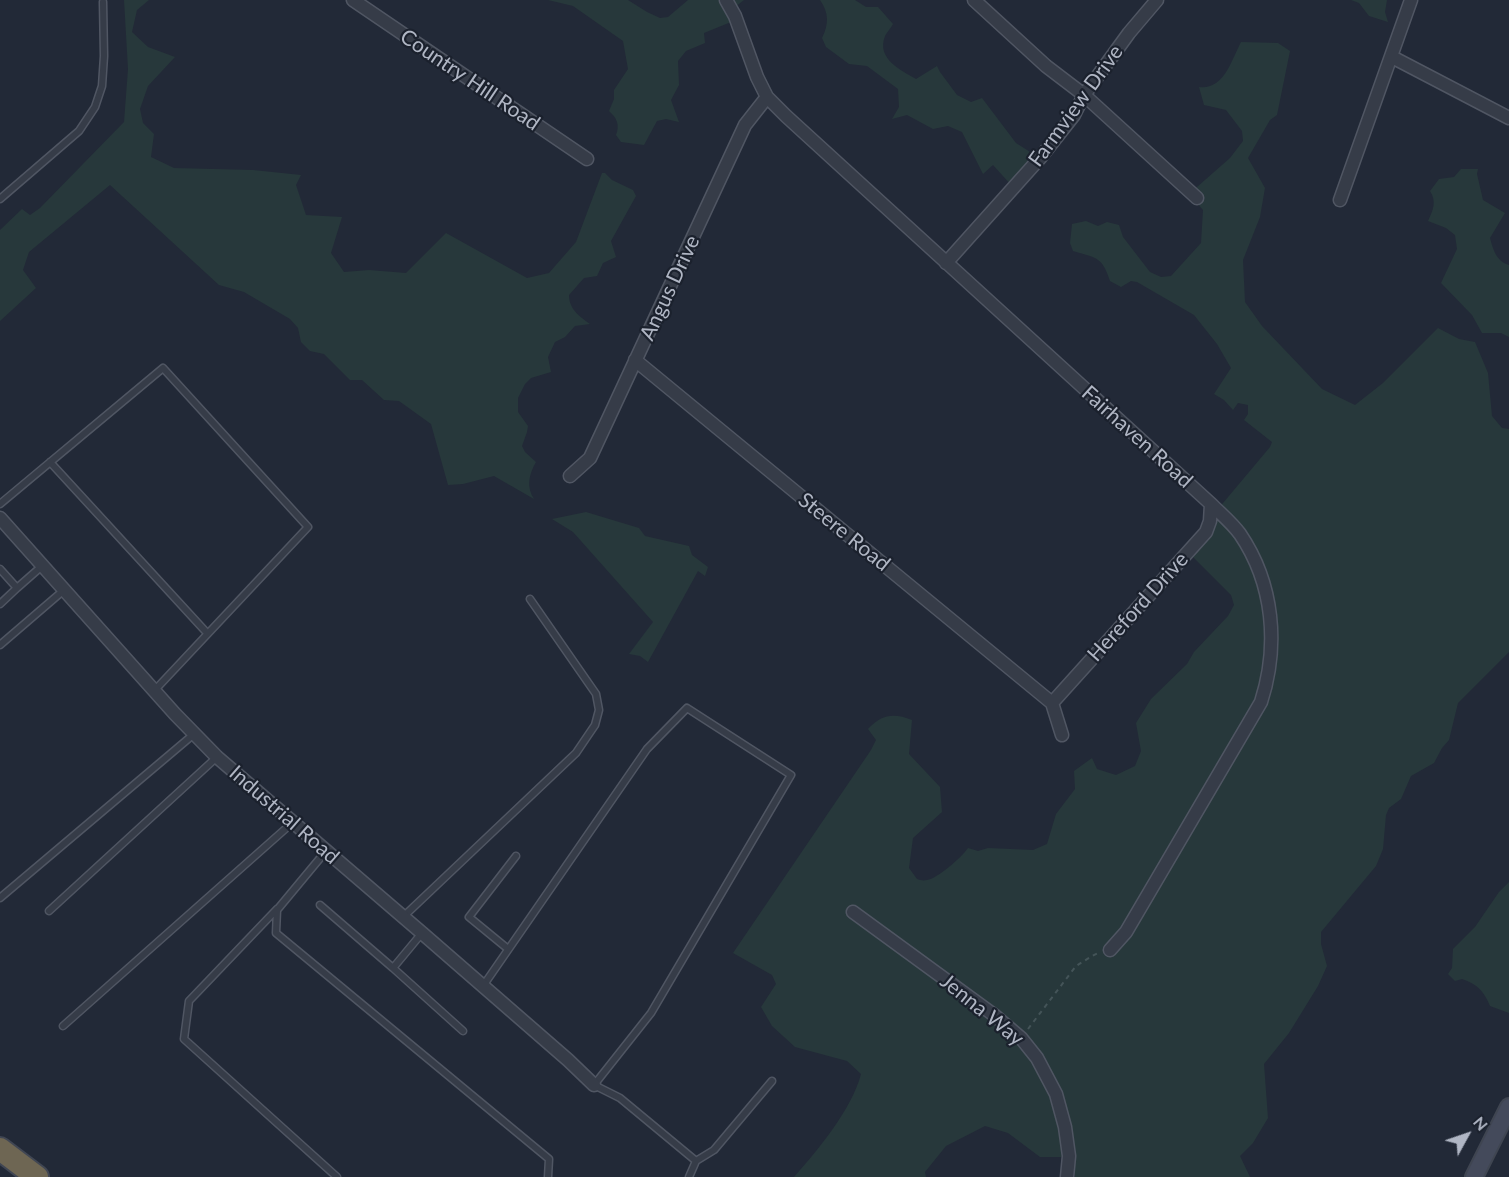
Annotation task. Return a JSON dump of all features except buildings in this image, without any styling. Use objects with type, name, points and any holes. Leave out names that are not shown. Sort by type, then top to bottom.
[{"type":"highway","points":[[0,1149],[37,1177]]},
{"type":"street","name":"Country Hill Road","points":[[353,0],[587,159]]},
{"type":"street","name":"Fairhaven Road","points":[[726,0],[735,16],[767,97],[1211,504],[1239,532],[1257,563],[1264,584],[1272,633],[1268,683],[1261,702],[1126,932],[1110,950]]},
{"type":"street","points":[[974,0],[1046,66],[1084,95],[1197,198]]},
{"type":"street","name":"Farmview Drive","points":[[946,263],[1040,158],[1074,115],[1084,95],[1129,33],[1157,0]]},
{"type":"street","points":[[1340,200],[1411,0]]},
{"type":"street","points":[[1392,57],[1509,118]]},
{"type":"street","name":"Angus Drive","points":[[570,476],[590,458],[745,125],[767,97]]},
{"type":"street","name":"Steere Road","points":[[636,360],[1052,703]]},
{"type":"street","name":"Hereford Drive","points":[[1052,703],[1206,532],[1210,521],[1211,504]]},
{"type":"street","name":"Industrial Road","points":[[0,518],[217,758],[422,933],[594,1085]]},
{"type":"street","points":[[1052,703],[1062,735]]},
{"type":"street","name":"Jenna Way","points":[[853,912],[994,1015],[1021,1038],[1037,1058],[1056,1094],[1065,1127],[1069,1156],[1067,1177]]},
{"type":"street","points":[[1474,1177],[1509,1107]]},
{"type":"lane","points":[[0,199],[79,131],[95,107],[102,86],[103,2]]},
{"type":"lane","points":[[0,504],[163,368],[308,527],[154,691]]},
{"type":"lane","points":[[50,462],[207,633]]},
{"type":"lane","points":[[0,604],[42,566]]},
{"type":"lane","points":[[0,569],[17,588]]},
{"type":"lane","points":[[0,645],[64,590]]},
{"type":"lane","points":[[403,917],[576,753],[595,725],[599,710],[596,694],[530,599]]},
{"type":"lane","points":[[483,986],[647,748],[687,708],[791,775],[651,1013],[594,1085],[620,1098],[696,1161]]},
{"type":"lane","points":[[0,898],[194,734]]},
{"type":"lane","points":[[49,911],[217,758]]},
{"type":"lane","points":[[63,1026],[292,823]]},
{"type":"lane","points":[[326,851],[278,909],[189,1001],[184,1039],[337,1177]]},
{"type":"lane","points":[[508,949],[469,917],[516,856]]},
{"type":"lane","points":[[320,905],[463,1031]]},
{"type":"lane","points":[[278,909],[276,933],[549,1160],[548,1177]]},
{"type":"lane","points":[[393,968],[422,933]]},
{"type":"lane","points":[[689,1177],[696,1161],[714,1150],[772,1081]]},
{"type":"path","points":[[1021,1038],[1076,966],[1092,956],[1110,950]]},
{"type":"shaded area","points":[[124,0],[149,0],[137,10],[132,32],[148,47],[175,57],[148,86],[140,109],[143,123],[154,134],[151,157],[174,168],[253,170],[301,175],[296,185],[306,215],[342,217],[331,253],[344,272],[369,270],[406,273],[446,233],[527,278],[549,273],[576,242],[602,173],[633,190],[636,196],[611,241],[616,257],[603,263],[597,276],[584,278],[569,295],[573,308],[590,324],[575,326],[565,337],[555,342],[548,357],[551,372],[531,378],[518,398],[518,412],[528,426],[522,446],[536,462],[529,480],[534,499],[494,476],[463,484],[448,485],[431,424],[399,401],[384,400],[362,380],[350,380],[324,354],[310,351],[301,342],[298,328],[290,319],[244,292],[219,285],[110,185],[29,252],[23,270],[36,288],[0,321],[0,230],[22,209],[30,215],[40,208],[124,122],[128,69]]},
{"type":"shaded area","points":[[548,0],[628,0],[660,18],[668,17],[688,0],[744,0],[730,11],[731,22],[704,33],[705,43],[686,51],[678,61],[679,85],[671,100],[679,122],[666,119],[657,121],[644,145],[621,142],[616,135],[617,122],[609,111],[614,99],[614,90],[628,69],[623,41],[573,6]]},
{"type":"shaded area","points":[[820,0],[855,0],[866,7],[878,7],[893,24],[883,44],[884,51],[892,63],[916,79],[937,66],[957,95],[971,102],[982,98],[1016,143],[1038,157],[1012,186],[993,165],[983,174],[962,132],[948,126],[933,129],[907,115],[892,119],[899,107],[898,89],[867,66],[849,64],[826,47],[822,38],[827,23],[826,14]]},
{"type":"shaded area","points":[[1351,0],[1387,0],[1385,12],[1388,22],[1369,16],[1359,3]]},
{"type":"shaded area","points":[[1241,42],[1278,43],[1290,51],[1277,115],[1270,120],[1248,158],[1265,188],[1260,217],[1243,260],[1245,302],[1262,326],[1322,389],[1355,405],[1383,383],[1438,328],[1459,339],[1475,342],[1488,373],[1492,416],[1502,428],[1509,429],[1509,652],[1458,703],[1449,740],[1434,763],[1411,776],[1401,799],[1389,808],[1386,815],[1383,849],[1376,866],[1321,932],[1321,944],[1327,966],[1318,986],[1289,1033],[1264,1064],[1268,1118],[1253,1143],[1240,1156],[1250,1177],[1075,1177],[1073,1157],[1040,1157],[1008,1133],[985,1126],[946,1146],[925,1172],[926,1177],[794,1177],[842,1115],[857,1087],[861,1074],[847,1061],[795,1047],[772,1026],[761,1007],[776,984],[772,975],[733,953],[871,750],[876,740],[868,729],[878,720],[888,716],[900,716],[912,720],[909,754],[940,787],[942,812],[913,838],[909,868],[917,879],[926,880],[937,876],[968,848],[978,851],[988,848],[1033,850],[1047,844],[1056,814],[1075,789],[1074,771],[1092,758],[1097,769],[1116,775],[1135,766],[1141,751],[1136,723],[1151,699],[1187,664],[1194,652],[1228,616],[1234,605],[1231,595],[1188,552],[1218,509],[1272,442],[1244,420],[1248,414],[1248,405],[1238,403],[1233,410],[1224,400],[1214,394],[1231,368],[1217,344],[1194,315],[1137,282],[1131,281],[1121,287],[1110,281],[1101,262],[1073,251],[1070,243],[1072,224],[1086,221],[1098,226],[1107,222],[1119,225],[1123,237],[1150,272],[1161,277],[1171,276],[1201,243],[1203,210],[1189,194],[1230,158],[1243,141],[1242,131],[1226,110],[1204,105],[1199,87],[1208,87],[1221,79]]},
{"type":"shaded area","points":[[1461,169],[1478,169],[1483,200],[1505,213],[1490,238],[1498,258],[1509,265],[1509,337],[1501,333],[1482,333],[1472,315],[1441,283],[1457,249],[1455,235],[1446,228],[1428,221],[1434,202],[1430,191],[1439,179],[1454,177]]},
{"type":"shaded area","points":[[586,512],[639,528],[645,536],[689,546],[692,555],[708,567],[705,576],[698,571],[648,662],[640,656],[629,654],[653,622],[573,532],[552,519]]},
{"type":"shaded area","points":[[1509,882],[1509,1013],[1490,1006],[1482,992],[1472,983],[1462,979],[1455,981],[1448,974],[1452,968],[1453,949],[1475,927],[1499,892]]}]
